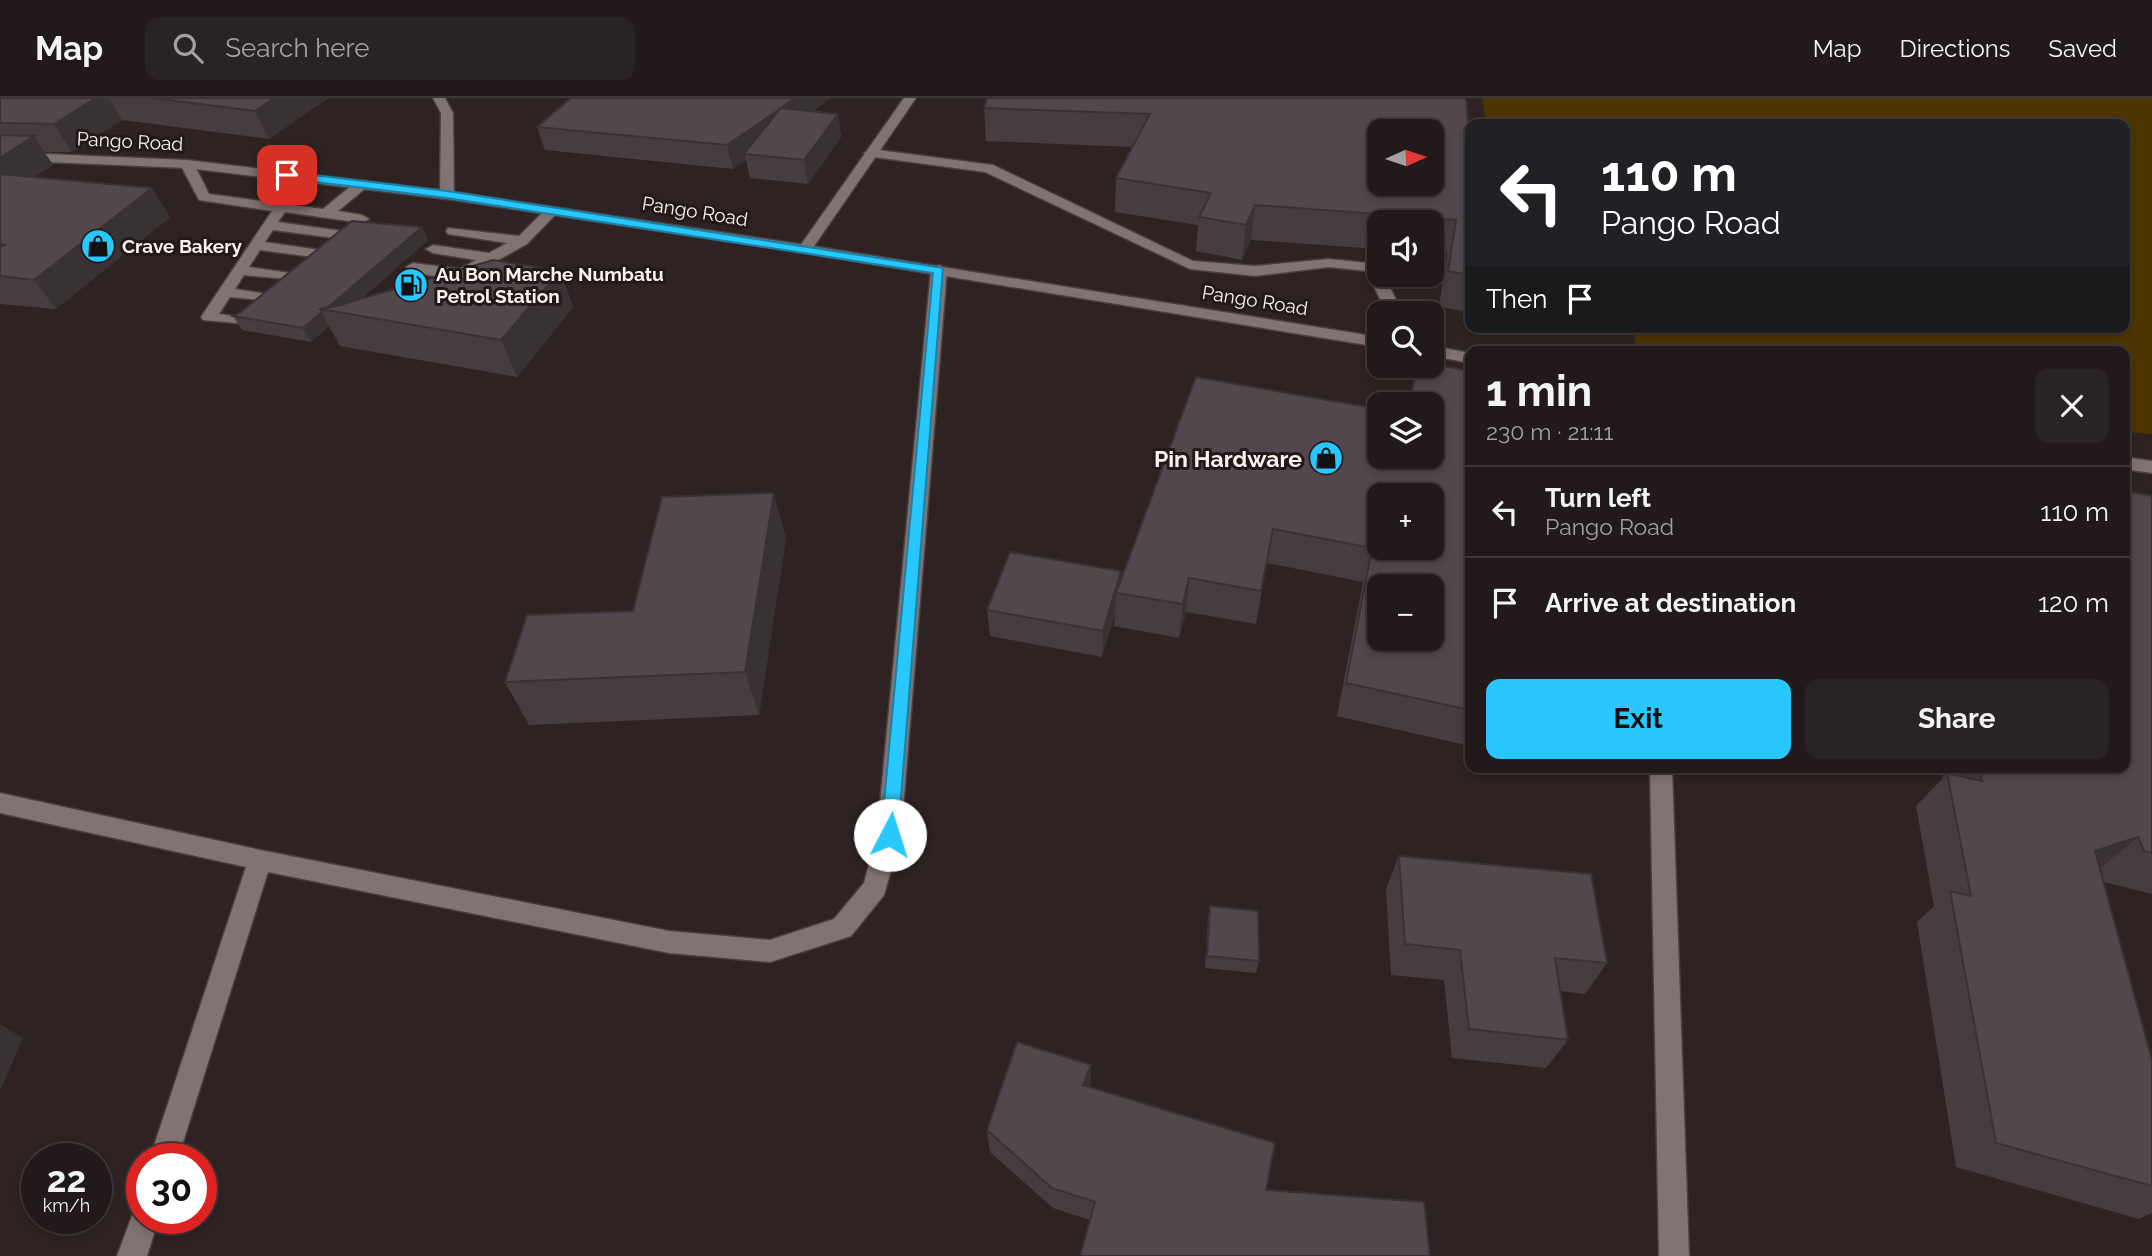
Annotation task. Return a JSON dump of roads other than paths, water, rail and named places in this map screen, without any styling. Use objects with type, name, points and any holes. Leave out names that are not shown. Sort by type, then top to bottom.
[{"type":"street","points":[[439,98],[447,113],[447,195]]},
{"type":"street","points":[[805,249],[910,98]]},
{"type":"street","points":[[872,153],[988,168],[1190,265],[1255,271],[1329,263],[1373,267],[1389,301]]},
{"type":"street","name":"Pango Road","points":[[0,156],[187,164],[447,195],[939,270],[1367,340]]},
{"type":"street","points":[[187,164],[204,197],[362,219]]},
{"type":"street","points":[[326,214],[362,184]]},
{"type":"street","points":[[241,321],[209,317],[281,207]]},
{"type":"street","points":[[444,284],[522,241],[552,211]]},
{"type":"street","points":[[270,225],[342,235]]},
{"type":"street","points":[[453,231],[522,241]]},
{"type":"street","points":[[256,245],[320,254]]},
{"type":"street","points":[[433,249],[491,258]]},
{"type":"street","points":[[413,267],[463,274]]},
{"type":"street","points":[[240,270],[292,277]]},
{"type":"street","points":[[0,803],[260,860],[669,942],[770,951],[842,928],[876,888],[890,835],[939,270]]},
{"type":"street","points":[[226,292],[268,298]]},
{"type":"street","points":[[1444,353],[1465,357]]},
{"type":"street","points":[[2130,464],[2152,467]]},
{"type":"street","points":[[1661,773],[1674,1256]]},
{"type":"street","points":[[169,1143],[260,860]]},
{"type":"street","points":[[132,1256],[140,1234]]},
{"type":"place","name":"Crave Bakery","points":[[98,246]]},
{"type":"place","name":"Au Bon Marche Numbatu Petrol Station","points":[[411,285]]},
{"type":"place","name":"Pin Hardware","points":[[1326,458]]}]
